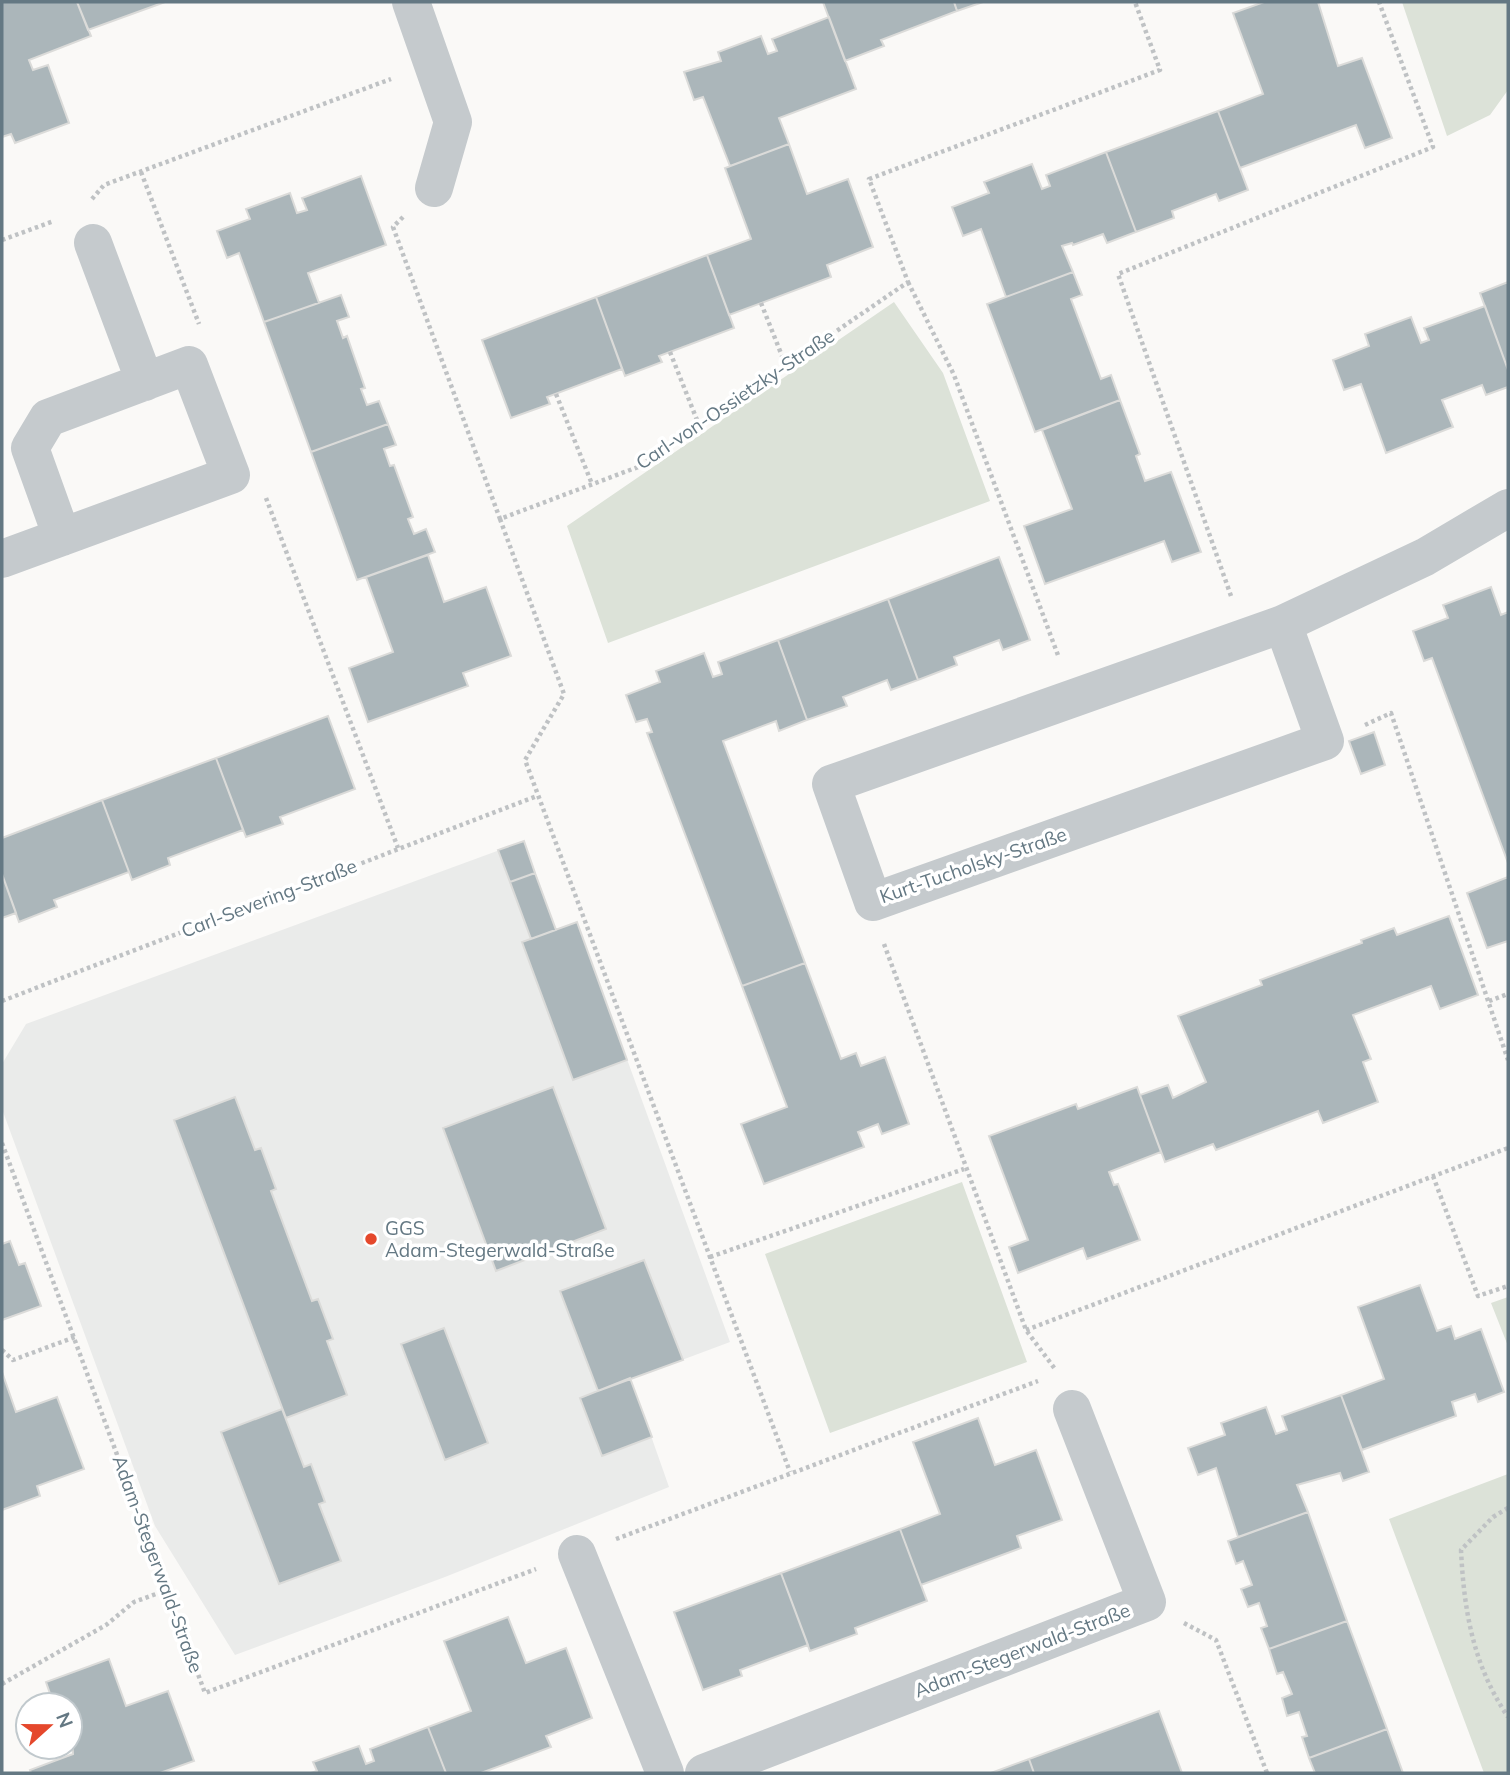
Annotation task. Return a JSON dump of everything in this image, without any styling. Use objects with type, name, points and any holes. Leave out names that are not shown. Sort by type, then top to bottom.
[{"type":"street","points":[[411,2],[453,122],[434,188]]},
{"type":"street","points":[[93,243],[145,382]]},
{"type":"street","points":[[2,559],[62,537],[231,475],[190,365],[48,418],[30,448],[62,537]]},
{"type":"street","name":"Kurt-Tucholsky-Straße","points":[[1325,741],[873,902],[831,784],[1283,624],[1426,557],[1508,508]]},
{"type":"street","points":[[1283,624],[1325,741]]},
{"type":"street","name":"Adam-Stegerwald-Straße","points":[[704,1773],[1147,1602],[1072,1409]]},
{"type":"street","points":[[577,1554],[665,1773]]},
{"type":"path","points":[[1074,698],[954,375],[908,282],[869,179],[1160,69],[1135,2]]},
{"type":"path","points":[[1246,637],[1118,274],[1433,147],[1380,2]]},
{"type":"path","points":[[89,202],[104,185],[434,63]]},
{"type":"path","points":[[141,172],[200,326]]},
{"type":"path","points":[[434,188],[393,227],[564,694],[525,760],[790,1472]]},
{"type":"path","name":"Carl-von-Ossietzky-Straße","points":[[500,519],[638,467],[908,282]]},
{"type":"path","points":[[761,303],[786,366]]},
{"type":"path","points":[[670,352],[699,425]]},
{"type":"path","points":[[556,394],[592,484]]},
{"type":"path","points":[[264,492],[398,848]]},
{"type":"path","points":[[1325,741],[1391,713],[1508,1060]]},
{"type":"path","name":"Carl-Severing-Straße","points":[[2,1001],[537,796]]},
{"type":"path","points":[[873,902],[886,952],[964,1169],[1026,1330],[1508,1148]]},
{"type":"path","points":[[1489,1001],[1508,994]]},
{"type":"path","name":"Adam-Stegerwald-Straße","points":[[2,1143],[205,1693],[1058,1373],[1026,1330]]},
{"type":"path","points":[[710,1256],[964,1169]]},
{"type":"path","points":[[1433,1176],[1478,1296],[1508,1286]]},
{"type":"path","points":[[2,1350],[13,1360],[75,1337]]},
{"type":"path","points":[[1508,1508],[1493,1517],[1461,1550],[1471,1640],[1496,1699],[1508,1717]]},
{"type":"path","points":[[2,1684],[106,1625],[134,1602],[167,1590]]},
{"type":"path","points":[[1147,1602],[1216,1640],[1267,1773]]},
{"type":"shaded area","points":[[1402,2],[1508,2],[1508,90],[1490,115],[1447,136]]},
{"type":"shaded area","points":[[894,302],[943,373],[990,501],[608,643],[567,526]]},
{"type":"shaded area","name":"GGS Adam-Stegerwald-Straße","points":[[524,841],[556,929],[577,922],[730,1342],[631,1379],[669,1487],[445,1577],[235,1655],[155,1526],[2,1109],[2,1064],[26,1024]]},
{"type":"shaded area","points":[[962,1182],[1027,1362],[830,1433],[765,1254]]},
{"type":"shaded area","points":[[1508,1297],[1508,1346],[1491,1303]]},
{"type":"shaded area","points":[[1508,1474],[1508,1773],[1484,1773],[1389,1519]]},
{"type":"building","points":[[2,2],[77,2],[91,36],[29,60],[33,70],[48,65],[69,123],[15,143],[11,134],[2,137]]},
{"type":"building","points":[[77,2],[165,2],[88,30]]},
{"type":"building","points":[[823,2],[954,2],[957,11],[881,40],[884,46],[845,61]]},
{"type":"building","points":[[954,2],[983,2],[957,11]]},
{"type":"building","points":[[1264,2],[1318,2],[1338,66],[1362,58],[1392,138],[1365,148],[1356,125],[1240,168],[1218,111],[1263,94],[1233,13]]},
{"type":"building","points":[[829,17],[856,89],[779,118],[789,144],[730,166],[703,97],[694,100],[684,72],[721,61],[718,52],[761,36],[768,54],[777,51],[772,39]]},
{"type":"building","points":[[1218,111],[1248,190],[1219,201],[1216,194],[1172,211],[1174,218],[1136,232],[1106,152]]},
{"type":"building","points":[[789,144],[807,194],[848,179],[873,247],[827,265],[831,277],[729,315],[707,255],[751,239],[725,168]]},
{"type":"building","points":[[1106,152],[1136,232],[1107,243],[1103,234],[1073,245],[1062,246],[1073,272],[1006,297],[981,229],[963,236],[952,207],[989,193],[984,182],[1032,164],[1042,189],[1050,186],[1046,175]]},
{"type":"building","points":[[361,176],[386,245],[308,273],[319,303],[264,322],[239,253],[227,258],[217,231],[250,219],[246,209],[290,193],[297,213],[307,210],[302,198]]},
{"type":"building","points":[[707,255],[734,328],[659,356],[662,362],[625,376],[596,297]]},
{"type":"building","points":[[1073,272],[1082,295],[1071,299],[1101,379],[1111,375],[1120,400],[1035,432],[987,304]]},
{"type":"building","points":[[1508,282],[1508,370],[1480,293]]},
{"type":"building","points":[[341,295],[349,317],[337,321],[343,338],[347,336],[365,388],[361,389],[367,405],[379,401],[388,424],[311,452],[264,322]]},
{"type":"building","points":[[596,297],[622,369],[547,397],[550,404],[511,418],[482,340]]},
{"type":"building","points":[[1485,306],[1508,370],[1508,387],[1486,395],[1482,385],[1442,400],[1453,427],[1386,453],[1361,384],[1344,390],[1333,360],[1369,346],[1365,334],[1411,317],[1421,343],[1429,340],[1424,328]]},
{"type":"building","points":[[1120,400],[1140,454],[1136,456],[1145,481],[1171,472],[1201,552],[1172,562],[1164,541],[1045,584],[1024,526],[1072,509],[1042,430]]},
{"type":"building","points":[[388,424],[396,445],[384,449],[390,466],[394,465],[413,517],[408,519],[414,534],[426,529],[435,552],[357,580],[311,452]]},
{"type":"building","points":[[428,555],[444,602],[486,587],[511,656],[463,673],[468,686],[368,722],[349,668],[393,652],[366,577]]},
{"type":"building","points":[[999,557],[1030,640],[1003,650],[999,640],[954,657],[957,665],[918,680],[888,599]]},
{"type":"building","points":[[1491,587],[1501,615],[1508,612],[1508,863],[1432,658],[1424,661],[1413,631],[1448,618],[1443,605]]},
{"type":"building","points":[[888,599],[918,680],[891,690],[887,680],[843,697],[847,706],[807,720],[778,640]]},
{"type":"building","points":[[778,640],[807,720],[779,731],[776,721],[723,741],[805,963],[742,986],[647,733],[652,732],[647,719],[636,722],[626,695],[660,682],[656,671],[704,653],[713,677],[722,674],[718,662]]},
{"type":"building","points":[[328,716],[355,789],[280,817],[283,824],[246,837],[216,758]]},
{"type":"building","points":[[1374,732],[1385,765],[1361,774],[1349,741]]},
{"type":"building","points":[[216,758],[243,830],[168,858],[170,865],[132,880],[102,800]]},
{"type":"building","points":[[102,800],[129,872],[54,900],[57,907],[19,922],[2,874],[2,838]]},
{"type":"building","points":[[524,841],[535,873],[510,882],[498,850]]},
{"type":"building","points":[[535,873],[556,930],[531,939],[510,882]]},
{"type":"building","points":[[2,874],[16,913],[2,918]]},
{"type":"building","points":[[1508,877],[1508,941],[1487,948],[1467,893]]},
{"type":"building","points":[[1449,916],[1478,995],[1440,1009],[1431,986],[1353,1015],[1371,1059],[1363,1062],[1378,1102],[1323,1123],[1318,1111],[1216,1150],[1213,1144],[1165,1162],[1140,1095],[1168,1085],[1173,1098],[1206,1082],[1178,1016],[1262,985],[1260,980],[1362,943],[1361,940],[1394,928],[1397,935]]},
{"type":"building","points":[[577,922],[627,1060],[573,1080],[522,942]]},
{"type":"building","points":[[805,963],[841,1059],[856,1053],[861,1066],[885,1057],[909,1124],[882,1134],[878,1124],[858,1132],[864,1147],[764,1184],[741,1124],[787,1107],[742,986]]},
{"type":"building","points":[[553,1087],[606,1229],[496,1271],[443,1128]]},
{"type":"building","points":[[1137,1087],[1161,1152],[1109,1172],[1114,1185],[1118,1184],[1140,1240],[1087,1259],[1083,1248],[1018,1273],[1009,1247],[1028,1240],[989,1136],[1076,1104],[1078,1109]]},
{"type":"building","points":[[235,1097],[255,1150],[261,1148],[276,1189],[271,1191],[312,1301],[318,1299],[333,1339],[327,1341],[347,1395],[286,1418],[174,1120]]},
{"type":"building","points":[[10,1241],[19,1265],[25,1263],[41,1306],[2,1320],[2,1244]]},
{"type":"building","points":[[644,1260],[683,1360],[598,1391],[560,1291]]},
{"type":"building","points":[[1420,1285],[1437,1331],[1451,1326],[1455,1339],[1481,1329],[1504,1392],[1478,1402],[1475,1394],[1452,1402],[1456,1416],[1362,1450],[1341,1395],[1384,1379],[1358,1307]]},
{"type":"building","points":[[444,1328],[488,1443],[445,1460],[401,1344]]},
{"type":"building","points":[[2,1372],[16,1412],[57,1397],[84,1469],[37,1486],[40,1496],[2,1510]]},
{"type":"building","points":[[630,1378],[652,1437],[602,1456],[580,1398]]},
{"type":"building","points":[[1341,1395],[1369,1472],[1343,1481],[1340,1473],[1297,1485],[1308,1512],[1238,1537],[1216,1468],[1198,1475],[1188,1448],[1225,1435],[1221,1423],[1266,1407],[1276,1434],[1287,1430],[1282,1416]]},
{"type":"building","points":[[282,1409],[304,1467],[311,1464],[325,1502],[319,1504],[341,1561],[279,1584],[221,1432]]},
{"type":"building","points":[[978,1418],[995,1465],[1036,1450],[1062,1520],[1017,1536],[1021,1548],[921,1585],[900,1529],[940,1514],[913,1442]]},
{"type":"building","points":[[1308,1512],[1347,1621],[1269,1649],[1261,1628],[1267,1626],[1259,1603],[1248,1607],[1241,1589],[1252,1585],[1243,1561],[1236,1564],[1228,1541]]},
{"type":"building","points":[[900,1529],[927,1601],[855,1628],[857,1634],[810,1651],[781,1573]]},
{"type":"building","points":[[781,1573],[808,1645],[740,1670],[742,1676],[703,1690],[674,1612]]},
{"type":"building","points":[[508,1617],[526,1663],[566,1648],[592,1718],[546,1736],[551,1747],[481,1773],[446,1773],[428,1727],[471,1711],[444,1641]]},
{"type":"building","points":[[1347,1621],[1387,1729],[1309,1758],[1302,1737],[1307,1736],[1299,1712],[1287,1716],[1282,1698],[1292,1694],[1283,1672],[1277,1674],[1269,1649]]},
{"type":"building","points":[[109,1659],[126,1706],[168,1691],[194,1761],[160,1773],[31,1773],[30,1770],[54,1761],[84,1761],[84,1691],[49,1691],[46,1682]]},
{"type":"building","points":[[1159,1711],[1182,1773],[1034,1773],[1029,1759]]},
{"type":"building","points":[[428,1727],[446,1773],[311,1773],[317,1771],[313,1762],[359,1746],[366,1764],[374,1761],[370,1749]]},
{"type":"building","points":[[1387,1729],[1403,1773],[1315,1773],[1309,1758]]},
{"type":"building","points":[[1029,1759],[1034,1773],[991,1773]]},
{"type":"place","name":"GGS Adam-Stegerwald-Straße","points":[[371,1239]]}]
